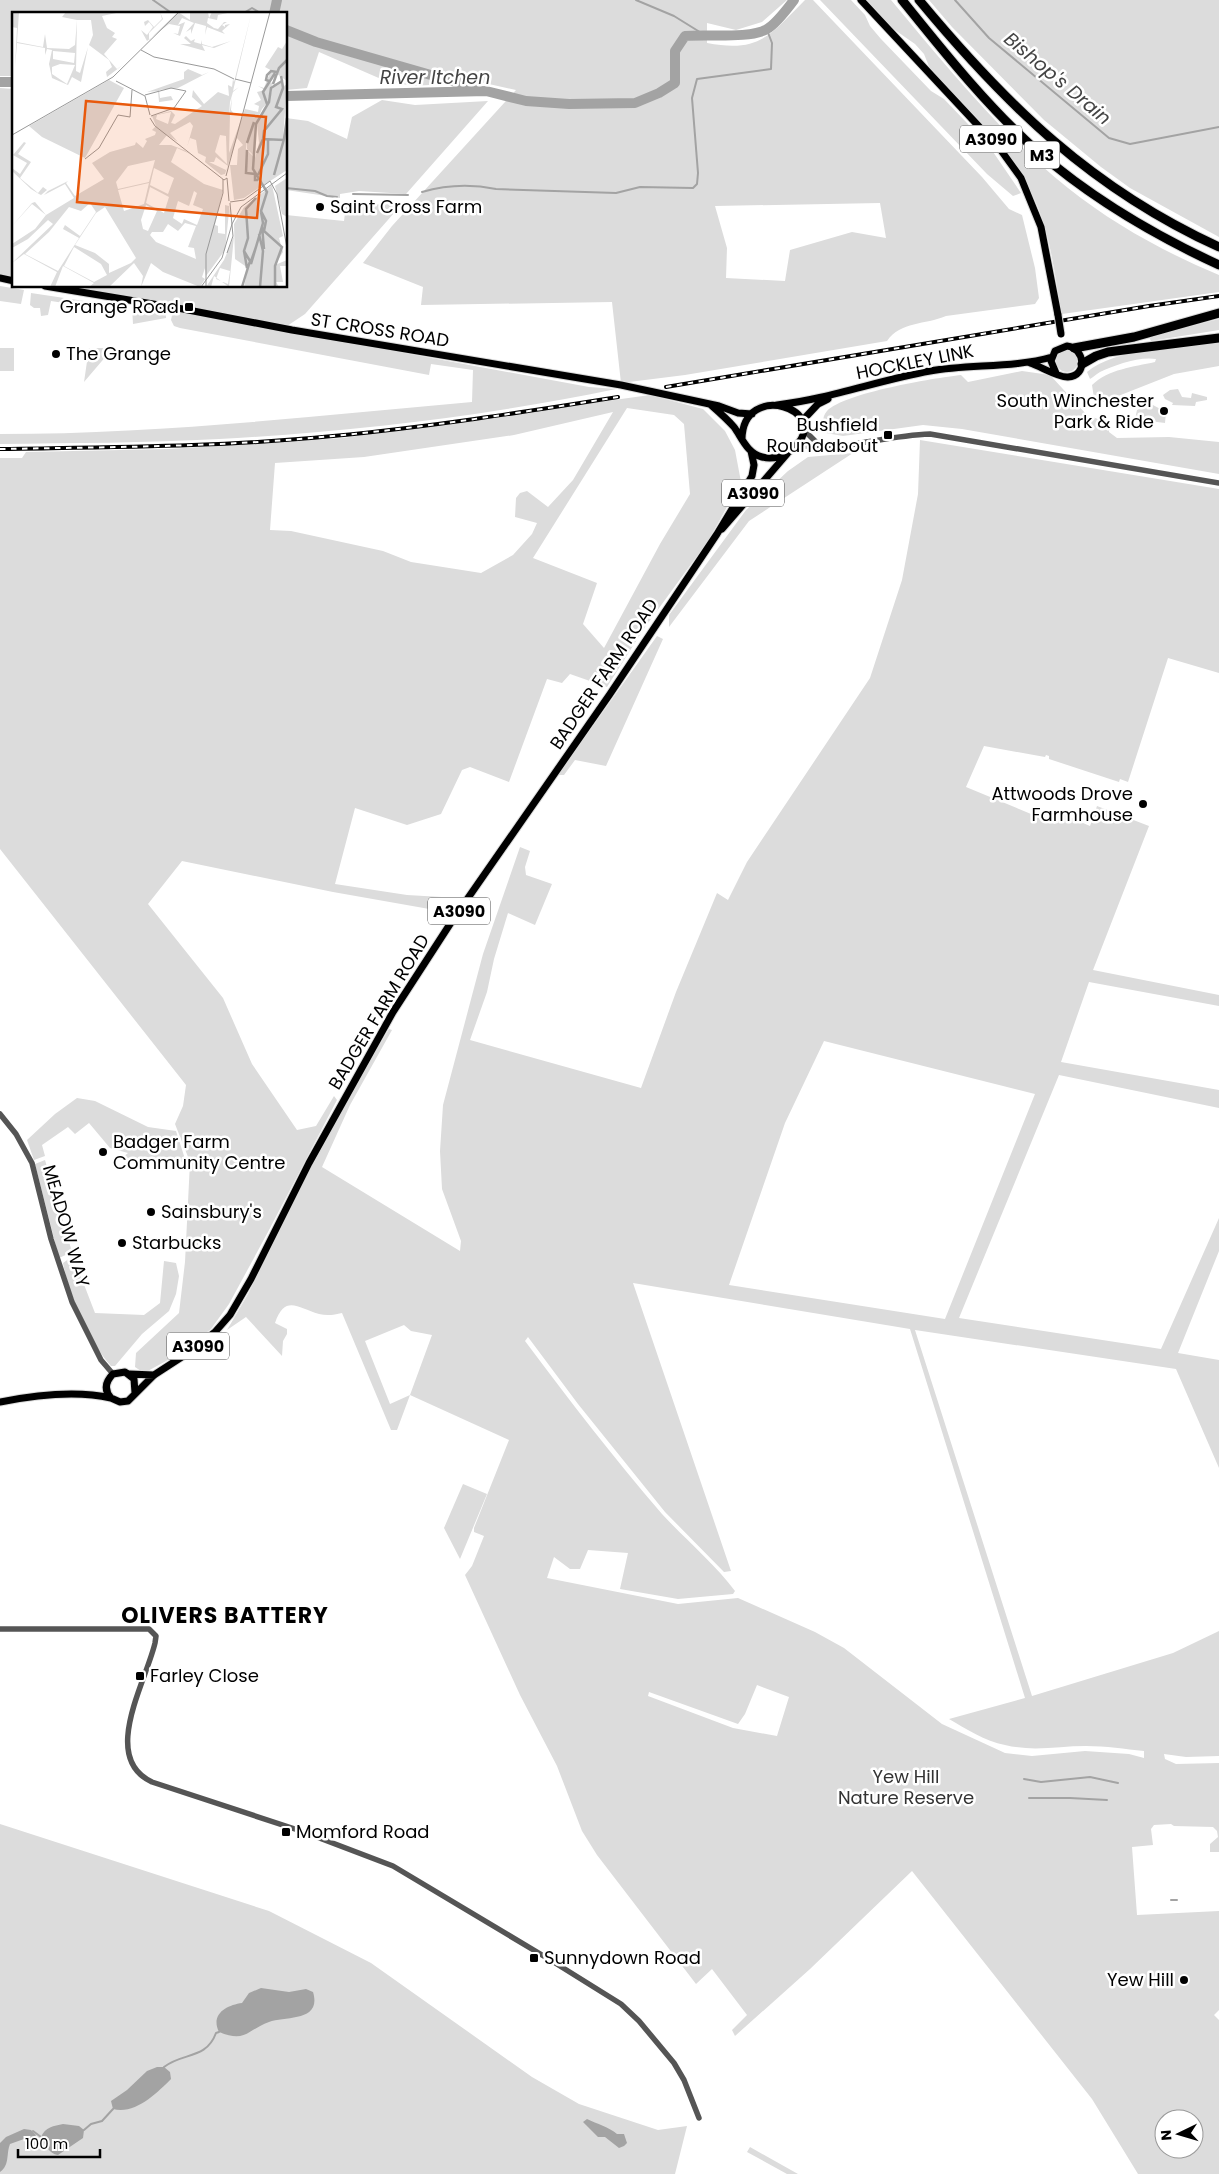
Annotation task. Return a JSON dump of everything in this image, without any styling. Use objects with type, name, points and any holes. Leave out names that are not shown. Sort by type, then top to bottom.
[{"type":"highway","name":"M3","points":[[902,0],[969,80],[1008,123],[1037,150],[1071,178],[1108,204],[1183,248],[1219,266]]},
{"type":"highway","name":"M3","points":[[919,0],[979,69],[1062,150],[1104,183],[1144,209],[1219,247]]},
{"type":"highway","points":[[1072,347],[1134,337],[1219,313]]},
{"type":"highway","points":[[1082,364],[1108,352],[1219,338]]},
{"type":"main road","name":"A3090","points":[[861,0],[1000,149],[1021,178],[1041,227],[1061,334],[1058,348]]},
{"type":"main road","name":"ST CROSS ROAD","points":[[57,288],[292,330],[621,385],[710,404],[738,413],[752,414]]},
{"type":"main road","points":[[1061,334],[1082,356],[1082,364],[1076,374],[1070,377],[1062,377],[1051,366],[1052,357],[1058,348],[1072,347]]},
{"type":"main road","name":"HOCKLEY LINK","points":[[777,405],[837,394],[930,371],[973,365],[1029,362],[1052,357]]},
{"type":"main road","name":"HOCKLEY LINK","points":[[1029,362],[1056,373]]},
{"type":"main road","name":"HOCKLEY LINK","points":[[802,425],[818,404],[837,394]]},
{"type":"main road","points":[[710,404],[733,426],[751,451],[756,455],[768,458],[777,457],[792,449],[800,441],[802,425],[794,409],[777,405],[760,408],[752,414],[743,426],[742,438]]},
{"type":"main road","name":"BADGER FARM ROAD","points":[[717,534],[792,449]]},
{"type":"main road","name":"BADGER FARM ROAD","points":[[135,1393],[154,1375],[216,1332],[230,1315],[251,1279],[322,1138],[393,1012],[452,921],[610,694],[717,534],[752,476],[754,465],[751,451]]},
{"type":"main road","points":[[0,1402],[18,1398],[86,1394],[125,1402],[135,1393],[134,1380],[129,1374],[118,1372],[113,1374],[106,1382],[106,1388],[111,1398]]},
{"type":"main road","name":"A3090","points":[[129,1374],[154,1375]]},
{"type":"main road","points":[[86,1394],[106,1388]]},
{"type":"street","points":[[802,425],[819,445]]},
{"type":"street","points":[[792,449],[819,445],[833,447],[905,435],[930,434],[1219,483]]},
{"type":"street","name":"MEADOW WAY","points":[[0,1114],[16,1134],[32,1162],[51,1239],[72,1302],[102,1360],[113,1374]]},
{"type":"street","points":[[0,1629],[149,1629],[156,1636],[153,1652],[134,1705],[129,1730],[129,1759],[138,1774],[152,1782],[301,1831],[393,1866],[552,1961],[621,2004],[640,2021],[679,2072],[699,2118]]},
{"type":"green space","points":[[0,0],[787,0],[762,22],[736,30],[707,23],[707,43],[740,45],[752,43],[773,32],[805,0],[813,0],[982,177],[1009,209],[1022,215],[1035,268],[1039,298],[1035,304],[946,316],[914,324],[899,330],[887,341],[685,375],[621,383],[612,302],[421,305],[423,287],[363,263],[392,226],[516,90],[480,82],[412,86],[381,79],[319,52],[307,88],[288,90],[288,12],[12,12],[12,76],[0,76]],"holes":[[[880,203],[886,238],[852,232],[790,250],[785,281],[726,278],[727,248],[715,206]]]},
{"type":"green space","points":[[820,0],[851,0],[865,15],[870,26],[881,39],[931,91],[944,99],[989,146],[1021,193],[1013,196],[987,174]]},
{"type":"green space","points":[[867,0],[891,0],[997,122],[1043,167],[1068,188],[1103,214],[1140,237],[1219,275],[1219,292],[1062,314],[1050,248],[1043,223],[1030,190],[1020,172],[982,123],[937,79],[930,69],[924,54],[915,44],[892,28]]},
{"type":"green space","points":[[929,0],[1219,0],[1219,237],[1130,188],[1101,167],[1044,120],[952,27]]},
{"type":"green space","points":[[0,88],[12,89],[12,277],[0,274]]},
{"type":"green space","points":[[382,100],[415,105],[488,101],[406,194],[359,191],[340,194],[340,198],[288,190],[288,118],[308,121],[347,139],[352,117]]},
{"type":"green space","points":[[402,204],[305,314],[287,326],[78,288],[288,288],[288,215],[344,221],[346,205]]},
{"type":"green space","points":[[0,286],[24,290],[21,304],[0,301]]},
{"type":"green space","points":[[31,293],[91,302],[84,306],[51,301],[48,315],[41,316],[40,308],[34,308],[30,305]]},
{"type":"green space","points":[[132,306],[140,307],[140,310],[145,311],[145,308],[163,311],[166,314],[166,318],[133,324]]},
{"type":"green space","points":[[177,311],[589,387],[616,389],[468,415],[319,432],[192,440],[0,444],[0,434],[177,428],[472,402],[473,370],[431,364],[429,375],[180,328],[174,326],[171,320],[172,315]]},
{"type":"green space","points":[[1219,319],[1219,330],[1151,341],[1149,337]]},
{"type":"green space","points":[[1219,341],[1219,366],[1174,374],[1103,402],[1099,402],[1094,398],[1092,385],[1106,375],[1122,369],[1155,362],[1156,359],[1142,359],[1120,364],[1100,372],[1090,379],[1087,372],[1099,364],[1131,353],[1150,349]]},
{"type":"green space","points":[[0,348],[14,348],[14,371],[0,371]]},
{"type":"green space","points":[[89,348],[113,348],[84,382]]},
{"type":"green space","points":[[1067,350],[1075,353],[1078,361],[1075,369],[1067,372],[1059,369],[1056,361],[1059,353]]},
{"type":"green space","points":[[1022,371],[1050,375],[1087,415],[1109,423],[1109,432],[1117,438],[1169,437],[1219,442],[1219,474],[962,429],[923,425],[843,436],[826,433],[824,428],[823,419],[827,411],[837,404],[870,392],[961,375],[968,382]]},
{"type":"green space","points":[[1178,389],[1182,397],[1191,398],[1192,393],[1207,397],[1207,400],[1196,402],[1195,406],[1172,405],[1173,403],[1165,399],[1163,395],[1170,390]]},
{"type":"green space","points":[[650,395],[703,409],[725,431],[735,450],[741,482],[708,541],[643,630],[607,687],[570,674],[562,683],[547,679],[509,782],[470,767],[462,770],[441,814],[407,825],[355,808],[335,884],[407,895],[459,898],[452,913],[333,892],[182,861],[148,904],[223,998],[252,1064],[297,1130],[316,1126],[334,1096],[337,1100],[229,1304],[211,1329],[181,1353],[144,1373],[135,1367],[136,1353],[179,1313],[185,1262],[190,1162],[175,1124],[183,1106],[186,1085],[0,849],[0,458],[22,458],[26,452],[168,449],[342,438]],"holes":[[[627,408],[674,415],[684,424],[690,494],[660,544],[604,648],[583,624],[597,583],[533,558]],[[613,412],[573,480],[548,507],[527,491],[520,493],[516,498],[515,517],[537,523],[532,534],[513,555],[481,573],[411,562],[383,551],[291,531],[270,530],[275,463],[364,457],[514,435]]]},
{"type":"green space","points":[[1151,404],[1166,412],[1165,423],[1135,419],[1137,410]]},
{"type":"green space","name":"Yew Hill Nature Reserve","points":[[920,440],[1219,489],[1219,673],[1168,658],[1128,782],[1120,779],[1119,782],[1049,759],[1049,756],[1046,755],[1045,757],[984,746],[966,787],[1055,824],[1060,813],[1090,826],[1097,806],[1149,826],[1093,970],[1219,995],[1219,1006],[1089,982],[1061,1062],[1219,1090],[1219,1108],[1059,1075],[959,1318],[1161,1349],[1219,1218],[1219,1251],[1178,1353],[1219,1360],[1219,1468],[1176,1369],[915,1330],[1032,1696],[1173,1653],[1219,1631],[1219,1756],[1186,1757],[1164,1754],[1165,1759],[1176,1764],[1219,1763],[1219,1852],[1210,1852],[1210,1844],[1218,1837],[1217,1831],[1213,1827],[1174,1826],[1171,1824],[1154,1825],[1151,1829],[1153,1845],[1132,1847],[1137,1915],[1219,1911],[1219,2010],[1214,2015],[1219,2020],[1219,2174],[1138,2174],[1092,2099],[912,1871],[810,1969],[735,2036],[732,2030],[747,2015],[712,1969],[696,1984],[597,1855],[582,1831],[557,1766],[520,1695],[465,1575],[472,1566],[484,1536],[474,1532],[474,1528],[509,1440],[410,1395],[397,1430],[391,1430],[342,1313],[322,1315],[293,1305],[283,1309],[275,1323],[287,1329],[287,1334],[283,1341],[282,1356],[246,1317],[227,1330],[248,1294],[332,1125],[389,1029],[392,1030],[350,1105],[322,1167],[460,1251],[461,1241],[442,1189],[440,1151],[443,1105],[483,954],[520,847],[530,851],[525,867],[526,875],[552,884],[535,925],[508,913],[494,959],[487,992],[470,1040],[641,1088],[676,992],[717,893],[728,900],[747,862],[870,678],[902,580],[918,494]],"holes":[[[824,1041],[1035,1094],[945,1319],[729,1285],[785,1123]],[[633,1283],[910,1329],[1025,1698],[949,1719],[983,1738],[1005,1745],[1026,1748],[1108,1747],[1144,1751],[1144,1758],[1129,1754],[1085,1751],[1032,1756],[1005,1753],[942,1724],[844,1648],[815,1632],[738,1598],[678,1604],[547,1578],[554,1557],[570,1569],[580,1569],[588,1550],[628,1553],[620,1589],[678,1599],[733,1594],[735,1591],[709,1561],[662,1514],[575,1407],[525,1341],[528,1337],[578,1404],[665,1512],[724,1572],[731,1571]],[[404,1325],[411,1331],[432,1335],[410,1395],[390,1404],[365,1341]],[[757,1685],[789,1697],[777,1736],[733,1728],[648,1696],[649,1692],[738,1724],[745,1714]]]},
{"type":"green space","points":[[853,453],[749,521],[669,627],[669,615],[746,510],[788,471],[808,457]]},
{"type":"green space","points":[[657,636],[663,639],[606,766],[575,760],[564,775],[558,775]]},
{"type":"green space","points":[[77,1098],[95,1101],[148,1127],[176,1131],[186,1162],[122,1158],[128,1153],[110,1148],[89,1123],[75,1134],[68,1127],[42,1145],[45,1156],[34,1160],[27,1140],[55,1114]]},
{"type":"green space","points":[[45,1160],[72,1252],[59,1258],[35,1164]]},
{"type":"green space","points":[[73,1256],[95,1313],[144,1315],[160,1303],[164,1261],[176,1263],[179,1276],[176,1294],[169,1311],[142,1334],[115,1366],[111,1366],[95,1344],[75,1303],[63,1263]]},
{"type":"green space","points":[[463,1484],[487,1494],[460,1559],[444,1528]]},
{"type":"green space","points":[[0,1824],[269,1911],[371,1963],[532,2077],[579,2104],[658,2130],[687,2126],[675,2174],[0,2174]]},
{"type":"green space","points":[[750,2147],[798,2174],[787,2174],[747,2152]]},
{"type":"shaded area","points":[[261,1988],[289,1992],[306,1989],[313,1992],[314,2002],[308,2013],[269,2022],[241,2036],[219,2032],[217,2026],[218,2015],[226,2008],[242,2003],[249,1993]]},
{"type":"shaded area","points":[[157,2067],[164,2067],[170,2072],[171,2079],[165,2085],[145,2102],[137,2106],[121,2110],[113,2109],[111,2101],[127,2090],[147,2071]]},
{"type":"shaded area","points":[[587,2119],[607,2127],[617,2134],[624,2134],[627,2143],[619,2148],[605,2137],[598,2137],[583,2122]]},
{"type":"shaded area","points":[[63,2124],[79,2126],[84,2130],[83,2138],[58,2155],[50,2151],[41,2137],[47,2129]]},
{"type":"shaded area","points":[[24,2129],[31,2130],[36,2135],[34,2138],[10,2144],[7,2163],[0,2172],[0,2143],[6,2137]]},
{"type":"waterway","points":[[153,0],[170,12]]},
{"type":"waterway","points":[[274,12],[277,0]]},
{"type":"waterway","points":[[636,0],[674,16],[703,34]]},
{"type":"waterway","name":"River Itchen","points":[[288,96],[486,91],[526,101],[569,104],[635,103],[659,93],[675,83],[675,51],[685,36],[740,35],[760,32],[767,29],[782,16],[794,0]]},
{"type":"waterway","name":"Bishop's Drain","points":[[955,0],[989,38],[1109,138],[1130,144],[1219,127]]},
{"type":"waterway","points":[[245,12],[252,8],[259,12]]},
{"type":"waterway","points":[[422,192],[459,186],[616,193],[640,187],[693,188],[697,184],[698,173],[692,98],[697,79],[771,69],[772,43],[767,30]]},
{"type":"waterway","points":[[288,31],[316,42],[476,88]]},
{"type":"waterway","name":"River Itchen","points":[[0,82],[12,82]]},
{"type":"waterway","points":[[288,188],[315,191],[327,196],[337,197]]},
{"type":"waterway","points":[[353,194],[408,195]]},
{"type":"waterway","points":[[1024,1779],[1041,1782],[1090,1777],[1118,1783]]},
{"type":"waterway","points":[[1029,1798],[1107,1800]]},
{"type":"waterway","points":[[1171,1900],[1177,1900]]},
{"type":"waterway","points":[[164,2067],[171,2062],[200,2052],[212,2042],[216,2033],[219,2032]]},
{"type":"waterway","points":[[84,2130],[91,2124],[102,2121],[113,2109]]},
{"type":"waterway","points":[[33,2131],[41,2137]]},
{"type":"railway","points":[[666,387],[1219,296]]},
{"type":"railway","points":[[0,449],[166,446],[291,440],[441,424],[618,397]]},
{"type":"place","name":"Saint Cross Farm","points":[[320,207]]},
{"type":"place","name":"Grange Road","points":[[189,307]]},
{"type":"place","name":"The Grange","points":[[56,354]]},
{"type":"place","name":"South Winchester Park & Ride","points":[[1164,411]]},
{"type":"place","name":"Bushfield Roundabout","points":[[888,435]]},
{"type":"place","name":"Attwoods Drove Farmhouse","points":[[1143,804]]},
{"type":"place","name":"Badger Farm Community Centre","points":[[103,1152]]},
{"type":"place","name":"Sainsbury's","points":[[151,1212]]},
{"type":"place","name":"Starbucks","points":[[122,1243]]},
{"type":"place","name":"Farley Close","points":[[140,1676]]},
{"type":"place","name":"Momford Road","points":[[286,1832]]},
{"type":"place","name":"Sunnydown Road","points":[[534,1958]]},
{"type":"place","name":"Yew Hill","points":[[1184,1980]]},
{"type":"district","name":"OLIVERS BATTERY","points":[[225,1615]]}]
